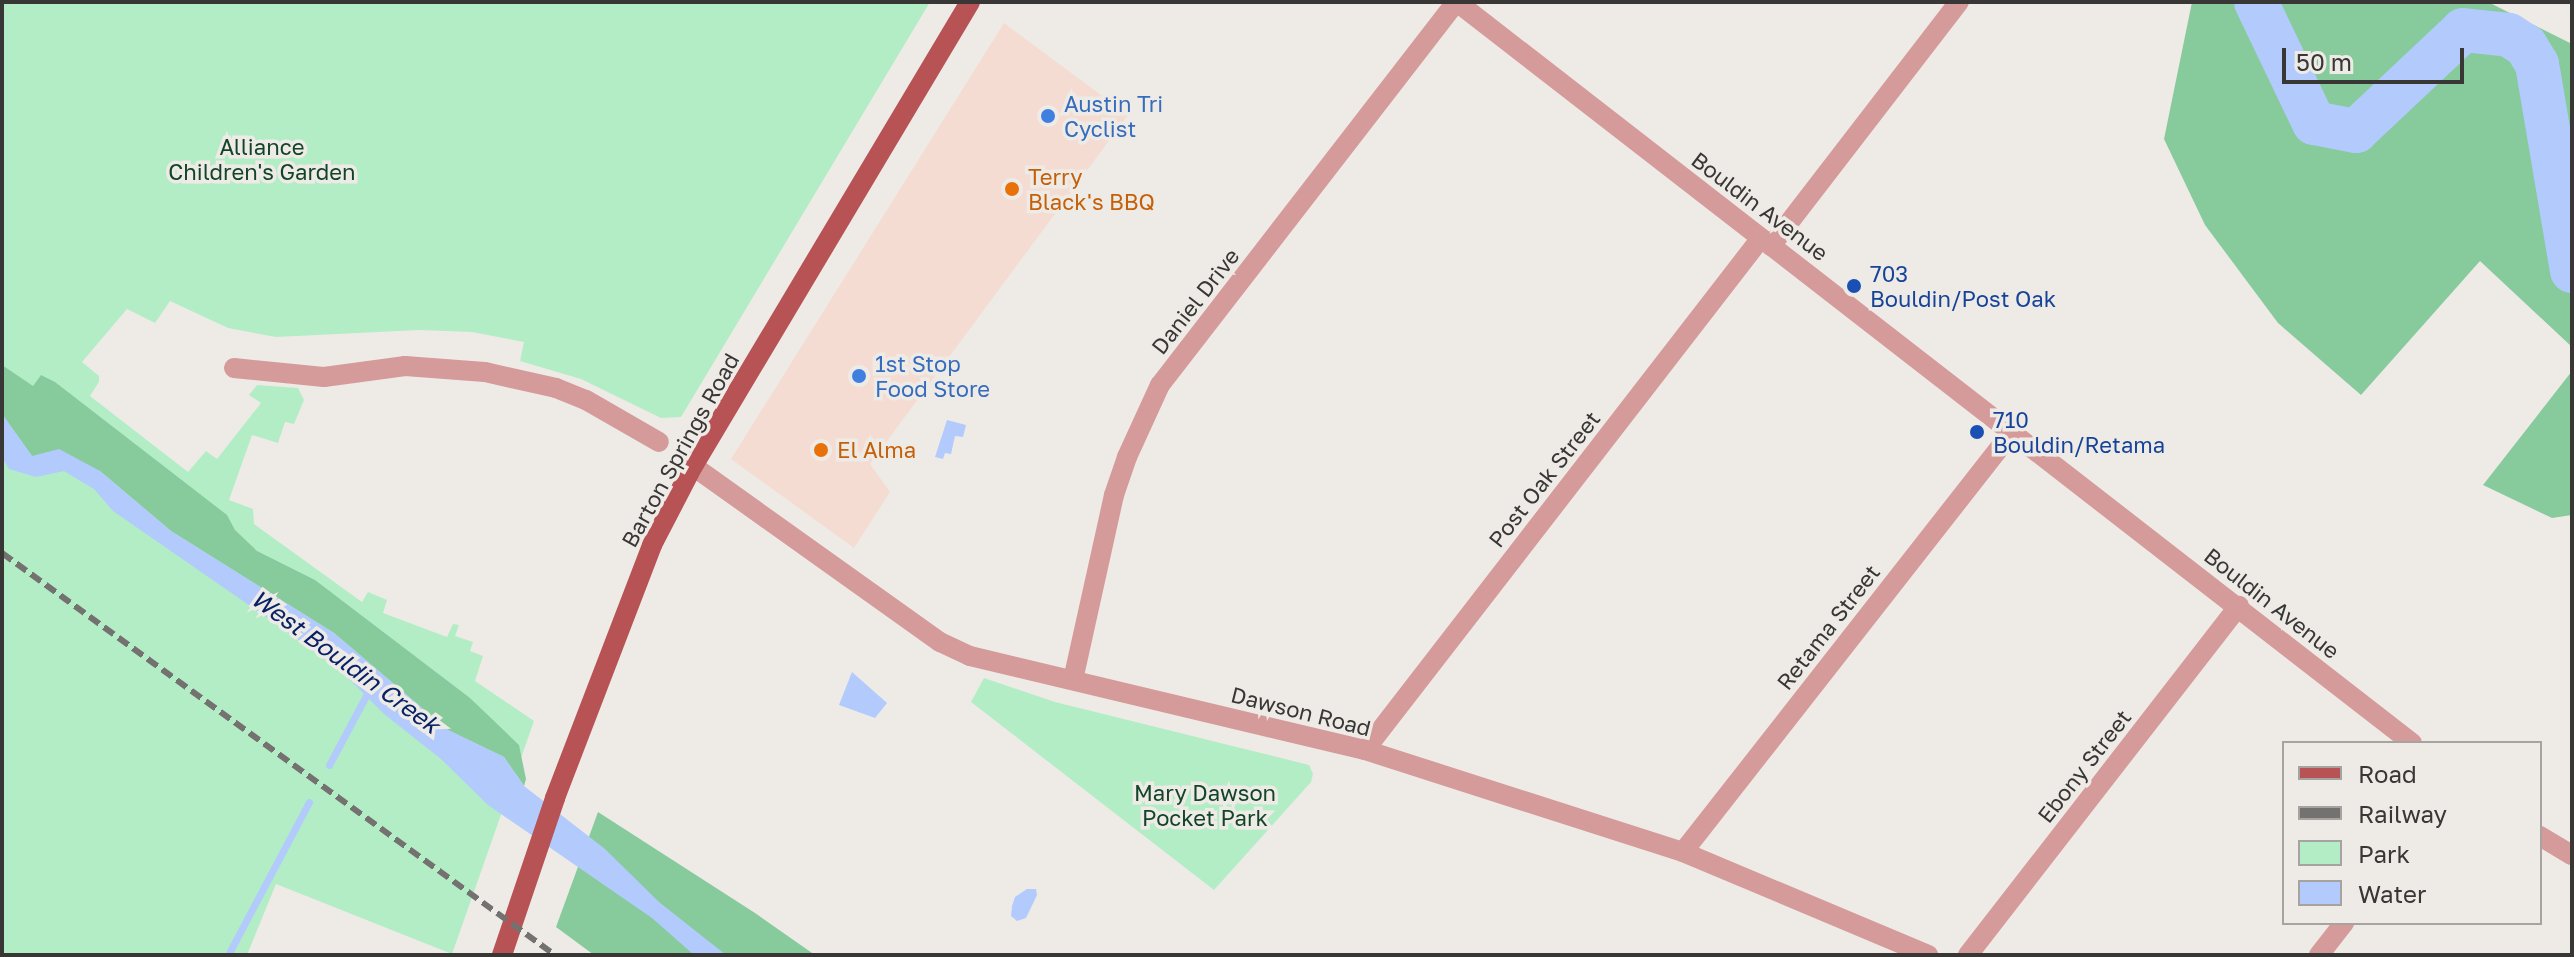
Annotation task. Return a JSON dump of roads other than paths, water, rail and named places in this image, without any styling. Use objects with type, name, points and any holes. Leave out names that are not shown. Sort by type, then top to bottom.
[{"type":"main road","name":"Barton Springs Road","points":[[502,955],[555,798],[652,545],[693,466],[970,2]]},
{"type":"street","name":"Bouldin Avenue","points":[[1456,2],[2409,741]]},
{"type":"street","name":"Daniel Drive","points":[[1073,680],[1114,495],[1127,457],[1160,385],[1456,2]]},
{"type":"street","name":"Post Oak Street","points":[[1365,750],[1959,2]]},
{"type":"street","points":[[234,368],[324,377],[405,366],[485,372],[556,388],[586,400],[659,442]]},
{"type":"street","name":"Retama Street","points":[[1683,852],[2012,432]]},
{"type":"street","name":"Dawson Road","points":[[693,466],[940,642],[970,656],[1365,750],[1683,852],[1928,955]]},
{"type":"street","name":"Ebony Street","points":[[1968,955],[2239,606]]},
{"type":"street","points":[[2542,837],[2572,855]]},
{"type":"street","points":[[2319,955],[2342,925]]},
{"type":"water","name":"West Bouldin Creek","points":[[2,414],[32,456],[59,449],[100,471],[171,531],[334,633],[448,730],[504,757],[524,786],[605,849],[659,902],[726,955],[694,955],[652,918],[488,805],[441,759],[384,714],[334,664],[113,511],[94,489],[64,471],[36,477],[9,469],[2,457]]},
{"type":"water","points":[[947,420],[966,425],[963,437],[955,436],[951,454],[945,453],[943,459],[935,457]]},
{"type":"water","points":[[852,672],[887,703],[875,718],[839,705]]},
{"type":"water","points":[[1027,889],[1036,889],[1037,895],[1026,918],[1017,921],[1011,916],[1012,906],[1015,897]]},
{"type":"waterway","points":[[2256,2],[2314,123],[2356,131],[2463,30],[2509,35],[2526,46],[2537,64],[2572,271]]},
{"type":"waterway","name":"West Bouldin Creek","points":[[329,765],[369,690]]},
{"type":"waterway","points":[[228,955],[309,802]]},
{"type":"railway","points":[[2,553],[555,955]]},
{"type":"place","name":"Austin Tri Cyclist","points":[[1048,116]]},
{"type":"place","name":"Terry Black's BBQ","points":[[1012,189]]},
{"type":"place","name":"703 Bouldin/Post Oak","points":[[1854,286]]},
{"type":"place","name":"1st Stop Food Store","points":[[859,376]]},
{"type":"place","name":"710 Bouldin/Retama","points":[[1977,432]]},
{"type":"place","name":"El Alma","points":[[821,450]]},
{"type":"park label","name":"Alliance Children's Garden","points":[[262,158]]},
{"type":"park label","name":"Mary Dawson Pocket Park","points":[[1205,804]]}]
